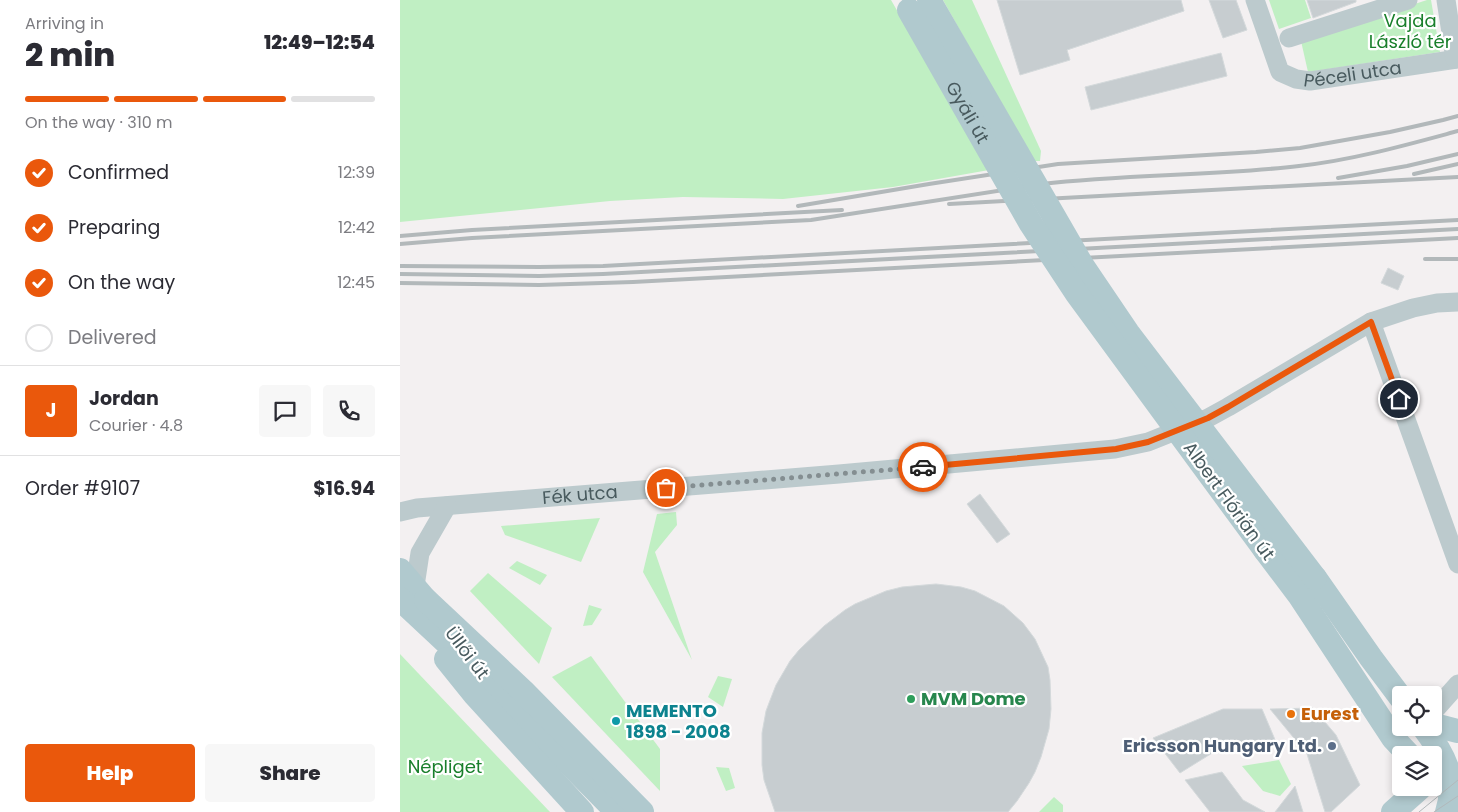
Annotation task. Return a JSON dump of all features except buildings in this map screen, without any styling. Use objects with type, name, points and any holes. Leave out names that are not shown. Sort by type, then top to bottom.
[{"type":"main road","name":"Gyáli út","points":[[918,3],[1056,218]]},
{"type":"main road","name":"Gyáli út","points":[[918,3],[1030,224]]},
{"type":"main road","name":"Albert Flórián út","points":[[1056,218],[1082,265],[1128,332],[1315,578],[1392,686]]},
{"type":"main road","name":"Albert Flórián út","points":[[1030,224],[1077,294],[1299,595],[1393,738],[1401,746]]},
{"type":"main road","name":"Üllői út","points":[[408,592],[492,685],[617,812]]},
{"type":"main road","points":[[408,592],[475,695],[582,812]]},
{"type":"main road","points":[[408,592],[523,691],[642,812]]},
{"type":"main road","points":[[1442,728],[1458,731]]},
{"type":"main road","points":[[1430,736],[1440,750],[1448,776],[1452,802],[1447,812]]},
{"type":"main road","points":[[1393,738],[1395,746]]},
{"type":"main road","points":[[1394,811],[1398,796]]},
{"type":"main road","points":[[1394,811],[1411,796]]},
{"type":"street","name":"Péceli utca","points":[[1255,0],[1280,72],[1296,79],[1310,81],[1456,59]]},
{"type":"street","points":[[1288,38],[1408,0]]},
{"type":"street","points":[[1446,0],[1456,59]]},
{"type":"street","name":"Fék utca","points":[[400,517],[409,510],[447,506],[1116,449],[1148,442],[1208,418],[1371,322],[1413,308],[1437,303],[1458,302]]},
{"type":"street","points":[[1371,322],[1458,564]]},
{"type":"street","points":[[408,592],[420,553],[447,506]]},
{"type":"street","points":[[1442,702],[1458,684]]},
{"type":"green space","points":[[400,0],[891,0],[989,170],[893,187],[783,199],[683,197],[610,201],[400,222]]},
{"type":"green space","points":[[943,0],[972,0],[1041,151],[1040,161],[1033,161]]},
{"type":"green space","points":[[1269,0],[1305,0],[1311,18],[1279,29]]},
{"type":"green space","name":"Vajda László tér","points":[[1431,0],[1440,52],[1308,72],[1301,41]]},
{"type":"green space","points":[[676,512],[677,525],[655,552],[692,660],[643,572],[657,514]]},
{"type":"green space","points":[[600,518],[581,562],[505,535],[501,526]]},
{"type":"green space","points":[[517,561],[547,575],[540,585],[509,568]]},
{"type":"green space","points":[[488,573],[552,628],[539,664],[470,591]]},
{"type":"green space","points":[[589,605],[602,609],[592,625],[583,626]]},
{"type":"green space","name":"Népliget","points":[[400,654],[550,812],[400,812]]},
{"type":"green space","points":[[591,656],[660,749],[660,791],[552,677]]},
{"type":"green space","points":[[718,676],[732,679],[723,707],[708,697]]},
{"type":"green space","points":[[1279,760],[1291,784],[1280,796],[1263,791],[1242,766]]},
{"type":"green space","points":[[716,767],[729,768],[735,788],[726,791]]},
{"type":"green space","points":[[1054,797],[1063,805],[1063,812],[1039,812]]},
{"type":"tram line","points":[[1419,812],[1458,780]]},
{"type":"tram line","points":[[1434,812],[1458,796]]},
{"type":"railway","points":[[798,206],[1058,164],[1300,148],[1390,132],[1458,116]]},
{"type":"railway","points":[[400,244],[472,238],[811,220],[1042,184],[1106,178],[1267,169],[1319,163],[1379,152],[1458,131]]},
{"type":"railway","points":[[1338,178],[1407,166],[1458,154]]},
{"type":"railway","points":[[1414,174],[1458,164]]},
{"type":"railway","points":[[949,204],[1458,177]]},
{"type":"railway","points":[[400,236],[472,230],[842,210]]},
{"type":"railway","points":[[400,266],[603,266],[1458,220]]},
{"type":"railway","points":[[400,274],[539,276],[603,274],[1458,229]]},
{"type":"railway","points":[[400,283],[539,285],[633,282],[1458,238]]},
{"type":"railway","points":[[1425,259],[1458,259]]},
{"type":"way so far","points":[[666,488],[923,467]]},
{"type":"place","name":"MVM Dome","points":[[911,699]]},
{"type":"place","name":"Eurest","points":[[1291,714]]},
{"type":"place","name":"MEMENTO 1898 - 2008","points":[[616,721]]},
{"type":"place","name":"Ericsson Hungary Ltd.","points":[[1332,746]]},
{"type":"route","points":[[923,467],[1116,449],[1148,442],[1208,418],[1371,322],[1399,399]]}]
